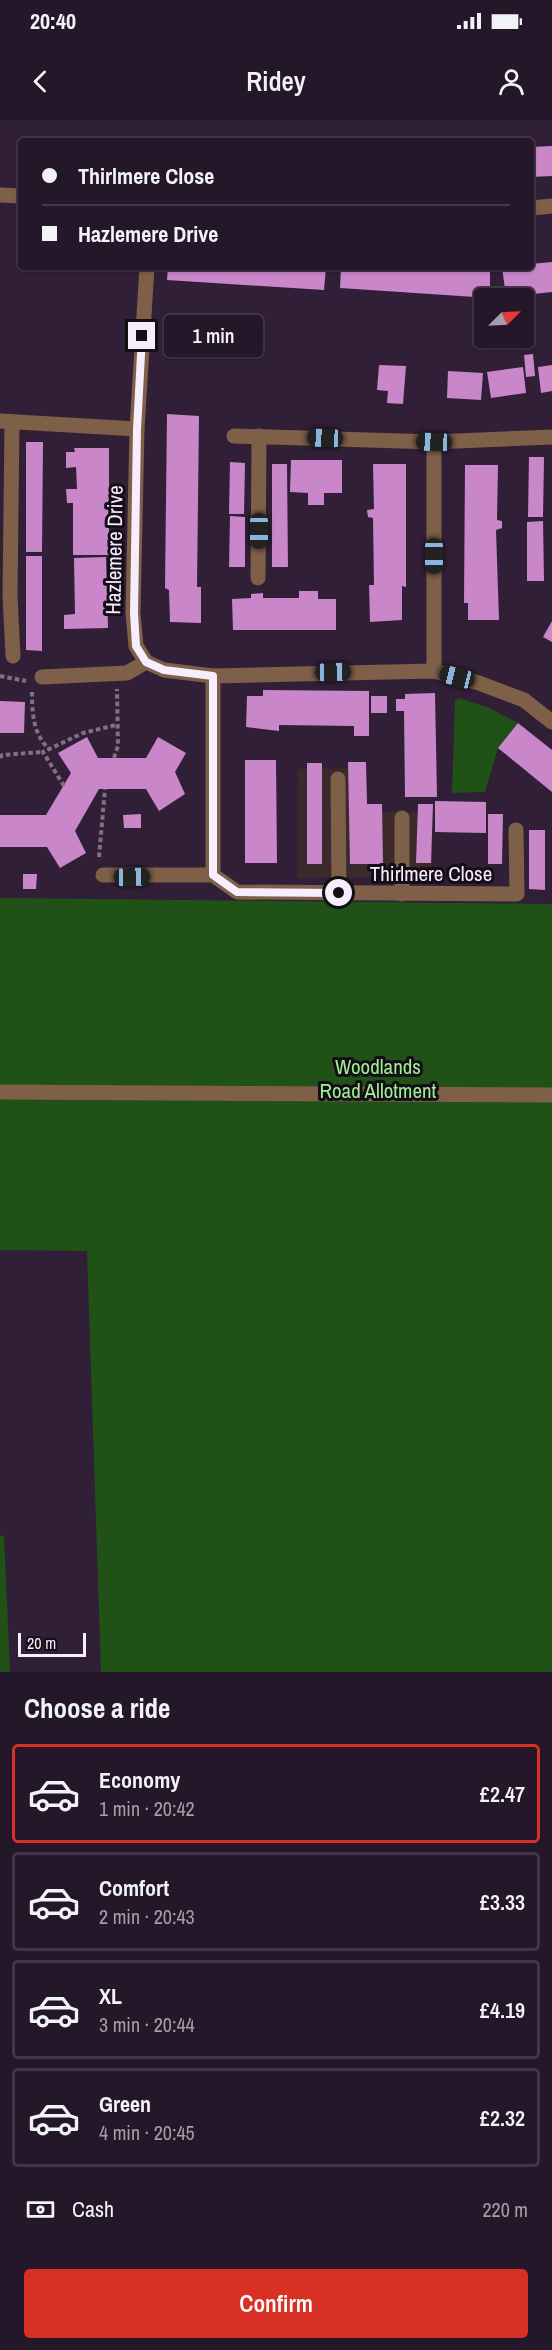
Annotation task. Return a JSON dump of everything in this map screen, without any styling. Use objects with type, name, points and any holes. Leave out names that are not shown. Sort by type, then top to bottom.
[{"type":"street","points":[[0,195],[18,196]]},
{"type":"street","points":[[534,208],[552,206]]},
{"type":"street","name":"Hazlemere Drive","points":[[146,662],[136,646],[134,613],[137,429],[147,270]]},
{"type":"street","points":[[13,656],[5,596],[6,422],[137,429]]},
{"type":"street","points":[[234,436],[434,442],[552,437]]},
{"type":"street","points":[[258,578],[259,436]]},
{"type":"street","points":[[434,442],[434,671]]},
{"type":"street","points":[[42,677],[116,674],[137,669],[146,662],[164,670],[213,676],[434,671],[479,682],[524,700],[552,722]]},
{"type":"street","points":[[103,875],[132,877],[213,875],[213,676]]},
{"type":"street","points":[[338,779],[339,893]]},
{"type":"street","points":[[402,818],[402,894]]},
{"type":"street","name":"Thirlmere Close","points":[[213,875],[237,892],[517,894],[516,830]]},
{"type":"street","points":[[0,1092],[552,1095]]},
{"type":"path","points":[[114,758],[118,746],[116,674]]},
{"type":"path","points":[[0,676],[32,682],[32,711],[37,732],[49,749]]},
{"type":"path","points":[[0,758],[2,755],[43,752],[83,733],[116,725]]},
{"type":"path","points":[[43,752],[64,786]]},
{"type":"path","points":[[105,789],[99,860],[111,859],[132,877]]},
{"type":"shaded area","points":[[365,768],[365,817],[382,818],[382,812],[432,812],[432,877],[297,878],[298,769]]},
{"type":"green space","points":[[458,698],[487,707],[518,723],[498,748],[485,792],[452,793],[455,701]]},
{"type":"green space","name":"Woodlands Road Allotment","points":[[0,898],[552,904],[552,1672],[101,1672],[87,1251],[0,1250]]},
{"type":"green space","points":[[4,1535],[10,1672],[0,1672],[0,1536]]},
{"type":"building","points":[[182,136],[243,138],[182,138]]},
{"type":"building","points":[[552,146],[552,176],[534,177],[534,147]]},
{"type":"building","points":[[552,262],[552,292],[534,294],[534,288],[505,288],[502,270],[534,270],[534,264]]},
{"type":"building","points":[[168,270],[326,270],[324,290],[167,280]]},
{"type":"building","points":[[341,270],[490,271],[490,288],[474,288],[474,297],[340,288]]},
{"type":"building","points":[[533,354],[535,376],[526,377],[524,355]]},
{"type":"building","points":[[379,365],[406,366],[403,404],[387,403],[388,391],[377,390]]},
{"type":"building","points":[[552,365],[552,391],[541,393],[538,367]]},
{"type":"building","points":[[523,367],[526,393],[491,398],[487,372]]},
{"type":"building","points":[[448,371],[483,373],[481,400],[447,398]]},
{"type":"building","points":[[167,414],[199,416],[197,587],[201,587],[201,623],[170,622],[169,590],[165,588]]},
{"type":"building","points":[[26,442],[43,442],[42,552],[26,552]]},
{"type":"building","points":[[74,448],[109,448],[109,555],[73,555],[73,503],[67,503],[66,489],[77,489],[76,467],[66,468],[66,452],[75,452]]},
{"type":"building","points":[[529,457],[544,457],[543,517],[528,517]]},
{"type":"building","points":[[291,460],[342,460],[342,493],[324,493],[324,505],[308,505],[308,493],[290,492]]},
{"type":"building","points":[[230,462],[245,463],[244,514],[229,514]]},
{"type":"building","points":[[272,464],[287,464],[288,567],[272,567]]},
{"type":"building","points":[[373,464],[406,464],[406,587],[402,586],[402,620],[370,622],[369,585],[374,585],[373,518],[368,517],[367,510],[374,509]]},
{"type":"building","points":[[465,465],[498,465],[497,520],[502,521],[502,528],[496,530],[499,620],[468,620],[468,603],[464,603]]},
{"type":"building","points":[[230,516],[245,517],[245,567],[229,567]]},
{"type":"building","points":[[543,521],[544,581],[527,581],[527,522]]},
{"type":"building","points":[[26,556],[42,556],[42,651],[26,650]]},
{"type":"building","points":[[106,557],[108,628],[64,629],[64,615],[75,614],[74,558]]},
{"type":"building","points":[[299,591],[318,591],[318,599],[336,599],[336,630],[233,630],[232,599],[251,598],[251,594],[263,593],[263,598],[299,598]]},
{"type":"building","points":[[552,621],[552,642],[543,637]]},
{"type":"building","points":[[263,690],[369,691],[369,736],[354,736],[354,726],[279,725],[279,731],[246,727],[247,696],[263,696]]},
{"type":"building","points":[[435,693],[437,797],[405,797],[404,711],[396,711],[396,699],[405,699],[405,694]]},
{"type":"building","points":[[371,696],[387,696],[387,713],[371,713]]},
{"type":"building","points":[[0,701],[25,702],[24,733],[0,733]]},
{"type":"building","points":[[518,723],[552,750],[552,792],[498,748]]},
{"type":"building","points":[[87,737],[98,758],[146,758],[158,737],[186,753],[175,772],[185,794],[159,811],[146,789],[99,789],[75,831],[86,853],[60,868],[47,847],[0,847],[0,815],[46,815],[71,773],[58,753]]},
{"type":"building","points":[[245,760],[276,760],[277,863],[245,863]]},
{"type":"building","points":[[348,762],[366,762],[367,804],[382,804],[383,864],[350,864]]},
{"type":"building","points":[[307,763],[322,763],[322,864],[307,864]]},
{"type":"building","points":[[435,801],[486,802],[486,833],[435,832]]},
{"type":"building","points":[[418,804],[433,804],[431,863],[416,863]]},
{"type":"building","points":[[141,814],[141,828],[124,828],[123,815]]},
{"type":"building","points":[[488,814],[503,814],[502,864],[488,864]]},
{"type":"building","points":[[529,830],[545,830],[545,890],[529,889]]},
{"type":"building","points":[[23,874],[37,874],[36,889],[23,889]]},
{"type":"route","points":[[142,336],[137,429],[134,613],[136,646],[146,662],[164,670],[213,676],[213,875],[237,892],[339,893]]}]
